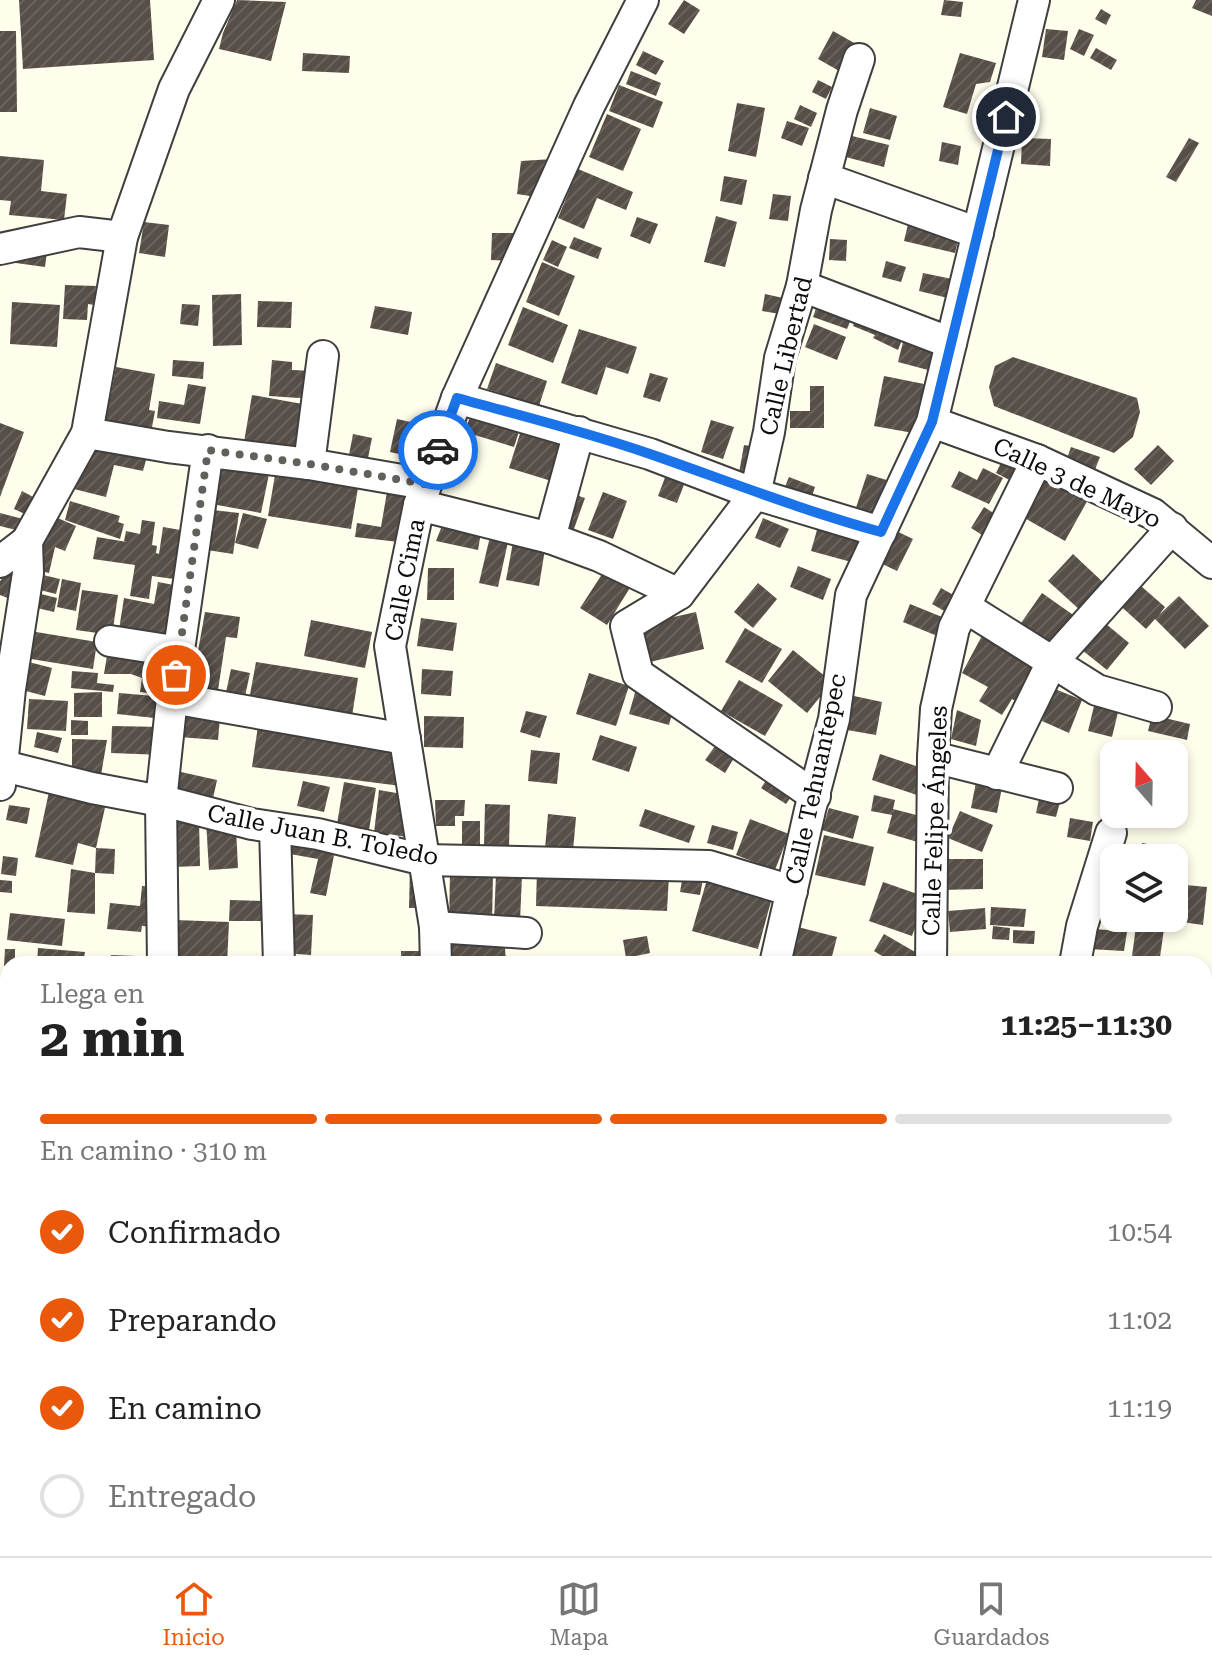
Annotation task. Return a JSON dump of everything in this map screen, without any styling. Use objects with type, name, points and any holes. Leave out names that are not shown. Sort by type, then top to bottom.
[{"type":"street","points":[[0,562],[27,541],[87,433],[122,237],[174,89],[219,0]]},
{"type":"street","name":"Calle Cima","points":[[436,956],[435,927],[390,646],[422,495],[457,398],[589,106],[643,0]]},
{"type":"street","name":"Calle Tehuantepec","points":[[777,956],[834,719],[851,595],[932,422],[1034,0]]},
{"type":"street","name":"Calle Libertad","points":[[815,796],[638,674],[626,626],[679,594],[755,494],[785,336],[802,286],[824,178],[859,59]]},
{"type":"street","points":[[824,178],[978,233]]},
{"type":"street","points":[[0,249],[79,232],[122,237]]},
{"type":"street","points":[[802,286],[951,343]]},
{"type":"street","points":[[309,464],[323,356]]},
{"type":"street","points":[[457,398],[650,454],[755,494],[881,532]]},
{"type":"street","name":"Calle 3 de Mayo","points":[[932,422],[1037,460],[1153,514],[1212,563]]},
{"type":"street","points":[[550,538],[579,432]]},
{"type":"street","points":[[87,433],[168,447],[309,464],[422,495],[550,538],[599,556],[679,594]]},
{"type":"street","points":[[163,956],[161,801],[172,698],[208,450]]},
{"type":"street","name":"Calle Felipe Ángeles","points":[[931,956],[933,757],[939,696],[954,628],[1037,460]]},
{"type":"street","points":[[997,774],[1052,662],[1172,528]]},
{"type":"street","points":[[1,772],[28,573],[27,541]]},
{"type":"street","points":[[965,607],[1097,690],[1156,707]]},
{"type":"street","points":[[110,641],[180,652]]},
{"type":"street","points":[[172,698],[405,739]]},
{"type":"street","points":[[933,757],[1057,788]]},
{"type":"street","name":"Calle Juan B. Toledo","points":[[1,772],[161,801],[424,860],[709,866],[792,891]]},
{"type":"street","points":[[275,828],[279,956]]},
{"type":"street","points":[[1076,956],[1082,926],[1111,833]]},
{"type":"street","points":[[435,927],[526,933]]},
{"type":"building","points":[[19,0],[150,0],[154,60],[23,69]]},
{"type":"building","points":[[237,0],[286,2],[271,61],[219,49]]},
{"type":"building","points":[[684,0],[700,10],[684,34],[668,24]]},
{"type":"building","points":[[944,0],[963,2],[961,17],[941,15]]},
{"type":"building","points":[[1196,0],[1212,0],[1212,16],[1192,8]]},
{"type":"building","points":[[1101,9],[1111,15],[1106,25],[1095,19]]},
{"type":"building","points":[[1046,29],[1068,31],[1064,60],[1042,57]]},
{"type":"building","points":[[1079,29],[1094,35],[1084,56],[1070,49]]},
{"type":"building","points":[[0,31],[16,31],[17,112],[0,112]]},
{"type":"building","points":[[833,31],[856,44],[841,72],[818,59]]},
{"type":"building","points":[[1096,48],[1117,60],[1111,70],[1090,58]]},
{"type":"building","points":[[643,51],[664,61],[656,75],[636,65]]},
{"type":"building","points":[[303,53],[350,56],[349,73],[302,71]]},
{"type":"building","points":[[960,53],[996,63],[990,82],[976,84],[967,114],[943,107]]},
{"type":"building","points":[[631,71],[661,83],[656,96],[626,84]]},
{"type":"building","points":[[818,80],[832,87],[826,99],[812,92]]},
{"type":"building","points":[[619,85],[663,102],[653,128],[609,111]]},
{"type":"building","points":[[737,103],[765,108],[756,157],[728,151]]},
{"type":"building","points":[[800,105],[817,113],[811,127],[794,119]]},
{"type":"building","points":[[870,108],[897,116],[890,140],[863,133]]},
{"type":"building","points":[[607,114],[641,129],[623,171],[589,157]]},
{"type":"building","points":[[787,121],[809,128],[802,146],[781,138]]},
{"type":"building","points":[[848,135],[889,145],[884,167],[842,156]]},
{"type":"building","points":[[1022,138],[1051,139],[1050,166],[1021,164]]},
{"type":"building","points":[[1189,138],[1199,143],[1176,182],[1166,177]]},
{"type":"building","points":[[942,142],[961,146],[958,165],[939,161]]},
{"type":"building","points":[[0,156],[44,160],[41,191],[67,194],[64,220],[9,215],[11,201],[0,200]]},
{"type":"building","points":[[553,159],[543,198],[517,194],[521,161]]},
{"type":"building","points":[[578,169],[633,192],[626,210],[597,198],[584,229],[558,218]]},
{"type":"building","points":[[724,176],[747,180],[742,205],[720,201]]},
{"type":"building","points":[[773,194],[791,196],[788,221],[769,219]]},
{"type":"building","points":[[716,216],[737,222],[725,267],[704,262]]},
{"type":"building","points":[[637,217],[658,224],[650,244],[630,236]]},
{"type":"building","points":[[909,220],[960,232],[955,253],[904,241]]},
{"type":"building","points":[[144,222],[169,225],[165,257],[139,253]]},
{"type":"building","points":[[492,233],[515,233],[514,261],[491,260]]},
{"type":"building","points":[[574,237],[602,248],[598,259],[569,248]]},
{"type":"building","points":[[830,239],[847,240],[846,261],[829,260]]},
{"type":"building","points":[[552,240],[567,247],[558,267],[543,260]]},
{"type":"building","points":[[18,247],[47,251],[45,267],[16,263]]},
{"type":"building","points":[[886,261],[906,267],[901,282],[882,277]]},
{"type":"building","points":[[542,262],[575,276],[559,316],[526,302]]},
{"type":"building","points":[[923,273],[952,279],[948,298],[919,291]]},
{"type":"building","points":[[65,285],[96,286],[94,305],[88,304],[87,320],[63,319]]},
{"type":"building","points":[[241,294],[242,345],[213,346],[212,295]]},
{"type":"building","points":[[765,294],[783,298],[780,314],[762,311]]},
{"type":"building","points":[[821,294],[856,307],[847,329],[813,317]]},
{"type":"building","points":[[258,301],[292,302],[291,328],[257,327]]},
{"type":"building","points":[[12,302],[60,305],[57,347],[10,344]]},
{"type":"building","points":[[182,304],[200,305],[198,326],[180,324]]},
{"type":"building","points":[[375,306],[412,312],[408,335],[370,328]]},
{"type":"building","points":[[523,307],[568,325],[553,363],[508,345]]},
{"type":"building","points":[[860,310],[937,338],[928,370],[898,362],[906,330],[898,350],[873,338],[875,335],[853,326]]},
{"type":"building","points":[[814,324],[846,337],[837,360],[805,347]]},
{"type":"building","points":[[579,329],[637,347],[628,374],[606,367],[597,395],[561,383]]},
{"type":"building","points":[[1013,357],[1137,398],[1140,412],[1133,437],[1114,453],[994,406],[989,387],[995,366]]},
{"type":"building","points":[[173,360],[204,362],[203,379],[172,376]]},
{"type":"building","points":[[272,360],[292,362],[292,370],[316,371],[314,399],[269,396]]},
{"type":"building","points":[[496,363],[547,381],[539,406],[487,389]]},
{"type":"building","points":[[116,367],[155,374],[149,410],[155,411],[150,438],[104,430]]},
{"type":"building","points":[[650,373],[668,378],[660,402],[643,397]]},
{"type":"building","points":[[884,376],[929,385],[919,434],[874,426]]},
{"type":"building","points":[[188,384],[206,387],[200,424],[157,418],[159,401],[184,405]]},
{"type":"building","points":[[810,386],[824,386],[824,428],[790,428],[790,411],[810,411]]},
{"type":"building","points":[[252,395],[308,405],[298,457],[243,448]]},
{"type":"building","points":[[474,404],[523,419],[514,447],[465,432]]},
{"type":"building","points":[[525,418],[573,433],[558,483],[509,468]]},
{"type":"building","points":[[397,419],[433,427],[426,460],[390,452]]},
{"type":"building","points":[[711,420],[734,427],[723,459],[701,452]]},
{"type":"building","points":[[0,423],[24,432],[0,497]]},
{"type":"building","points":[[353,434],[372,438],[368,458],[349,455]]},
{"type":"building","points":[[95,442],[148,453],[143,471],[114,465],[106,497],[70,488]]},
{"type":"building","points":[[744,445],[762,448],[757,476],[739,473]]},
{"type":"building","points":[[1158,445],[1174,461],[1151,485],[1134,469]]},
{"type":"building","points":[[1071,447],[1100,457],[1094,472],[1066,461]]},
{"type":"building","points":[[1004,457],[1025,468],[1017,484],[996,473]]},
{"type":"building","points":[[219,465],[269,474],[261,513],[212,504]]},
{"type":"building","points":[[669,467],[688,474],[677,503],[658,496]]},
{"type":"building","points":[[983,468],[1003,478],[989,504],[951,487],[959,471],[977,480]]},
{"type":"building","points":[[1047,471],[1090,496],[1065,541],[1021,516]]},
{"type":"building","points":[[867,474],[893,482],[878,525],[853,517]]},
{"type":"building","points":[[275,475],[358,488],[351,529],[268,516]]},
{"type":"building","points":[[789,477],[815,487],[811,499],[784,489]]},
{"type":"building","points":[[22,491],[35,498],[27,515],[14,509]]},
{"type":"building","points":[[387,492],[407,496],[399,542],[355,537],[357,523],[381,527]]},
{"type":"building","points":[[603,492],[627,501],[613,539],[588,530]]},
{"type":"building","points":[[570,493],[585,498],[570,540],[555,535]]},
{"type":"building","points":[[70,501],[120,516],[118,522],[124,524],[120,539],[65,520]]},
{"type":"building","points":[[984,507],[1003,519],[990,540],[971,528]]},
{"type":"building","points":[[213,510],[239,513],[233,554],[207,550]]},
{"type":"building","points":[[0,513],[23,519],[20,531],[0,526]]},
{"type":"building","points":[[243,513],[267,519],[258,549],[235,543]]},
{"type":"building","points":[[53,516],[76,526],[65,551],[55,547],[49,573],[37,570],[42,541]]},
{"type":"building","points":[[445,518],[482,527],[478,550],[436,541]]},
{"type":"building","points":[[763,518],[789,529],[780,548],[755,538]]},
{"type":"building","points":[[142,520],[155,522],[152,545],[157,546],[156,553],[159,554],[163,527],[192,532],[177,556],[174,579],[152,576],[149,599],[130,596],[135,565],[93,559],[97,537],[127,542],[124,541],[126,531],[140,534]]},
{"type":"building","points":[[819,523],[862,535],[855,563],[811,551]]},
{"type":"building","points":[[492,528],[510,533],[498,587],[479,583]]},
{"type":"building","points":[[892,529],[913,539],[897,571],[876,561]]},
{"type":"building","points":[[514,537],[546,543],[539,586],[506,580]]},
{"type":"building","points":[[1073,554],[1106,585],[1081,611],[1048,581]]},
{"type":"building","points":[[610,562],[636,578],[607,625],[580,608]]},
{"type":"building","points":[[15,566],[15,601],[0,595],[0,581]]},
{"type":"building","points":[[798,566],[831,579],[823,600],[790,587]]},
{"type":"building","points":[[428,568],[454,568],[454,600],[427,600]]},
{"type":"building","points":[[39,574],[60,579],[56,594],[36,589]]},
{"type":"building","points":[[62,579],[81,583],[76,611],[57,607]]},
{"type":"building","points":[[1133,579],[1165,607],[1159,615],[1179,596],[1209,626],[1185,649],[1155,619],[1146,629],[1114,600]]},
{"type":"building","points":[[158,582],[184,587],[173,645],[118,636],[124,598],[154,604]]},
{"type":"building","points":[[758,583],[777,599],[753,628],[734,612]]},
{"type":"building","points":[[941,588],[964,601],[955,617],[932,604]]},
{"type":"building","points":[[82,590],[118,595],[112,635],[76,630]]},
{"type":"building","points":[[37,593],[57,598],[54,612],[33,607]]},
{"type":"building","points":[[1042,593],[1079,619],[1057,649],[1021,623]]},
{"type":"building","points":[[910,604],[942,617],[935,635],[903,622]]},
{"type":"building","points":[[205,612],[240,617],[237,638],[226,637],[217,697],[185,692],[190,661],[196,662]]},
{"type":"building","points":[[696,612],[704,649],[650,662],[642,624]]},
{"type":"building","points":[[421,618],[457,623],[453,651],[417,646]]},
{"type":"building","points":[[1100,619],[1129,643],[1107,670],[1077,646]]},
{"type":"building","points":[[311,620],[372,632],[365,668],[304,656]]},
{"type":"building","points":[[745,628],[782,649],[762,683],[725,662]]},
{"type":"building","points":[[30,631],[97,642],[93,669],[25,658]]},
{"type":"building","points":[[984,632],[1040,662],[1018,703],[1012,699],[1002,715],[979,701],[988,687],[962,673]]},
{"type":"building","points":[[109,643],[134,649],[166,666],[166,695],[140,692],[142,678],[131,674],[104,674]]},
{"type":"building","points":[[793,650],[832,682],[807,713],[768,681]]},
{"type":"building","points":[[25,661],[52,668],[45,696],[18,689]]},
{"type":"building","points":[[256,662],[358,678],[352,716],[249,700]]},
{"type":"building","points":[[231,669],[250,673],[244,701],[225,697]]},
{"type":"building","points":[[422,669],[453,671],[451,696],[421,694]]},
{"type":"building","points":[[72,671],[98,673],[97,683],[114,685],[113,692],[71,688]]},
{"type":"building","points":[[589,673],[629,686],[616,726],[576,714]]},
{"type":"building","points":[[739,680],[783,705],[765,736],[721,711]]},
{"type":"building","points":[[636,689],[676,700],[669,725],[629,714]]},
{"type":"building","points":[[1055,689],[1082,700],[1069,733],[1042,721]]},
{"type":"building","points":[[102,692],[102,717],[74,717],[74,693]]},
{"type":"building","points":[[119,693],[166,697],[164,719],[117,714]]},
{"type":"building","points":[[854,696],[882,702],[876,735],[847,730]]},
{"type":"building","points":[[29,699],[68,701],[66,731],[27,729]]},
{"type":"building","points":[[1095,702],[1119,708],[1112,737],[1088,731]]},
{"type":"building","points":[[181,703],[221,707],[218,740],[179,737]]},
{"type":"building","points":[[957,710],[981,720],[976,746],[951,739]]},
{"type":"building","points":[[526,711],[547,716],[540,738],[520,732]]},
{"type":"building","points":[[1152,715],[1190,724],[1187,740],[1148,731]]},
{"type":"building","points":[[424,716],[464,717],[463,748],[424,747]]},
{"type":"building","points":[[259,719],[398,740],[401,786],[252,767]]},
{"type":"building","points":[[71,720],[88,721],[88,735],[71,735]]},
{"type":"building","points":[[112,726],[164,727],[163,755],[111,753]]},
{"type":"building","points":[[37,732],[62,738],[58,753],[34,747]]},
{"type":"building","points":[[600,735],[637,747],[629,772],[592,760]]},
{"type":"building","points":[[723,735],[740,748],[725,773],[705,760]]},
{"type":"building","points":[[72,739],[107,740],[101,775],[72,771]]},
{"type":"building","points":[[531,750],[560,753],[557,784],[528,781]]},
{"type":"building","points":[[880,754],[925,769],[917,795],[872,780]]},
{"type":"building","points":[[774,768],[799,785],[786,804],[761,788]]},
{"type":"building","points":[[181,772],[217,780],[212,803],[176,796]]},
{"type":"building","points":[[977,777],[1003,782],[997,813],[971,808]]},
{"type":"building","points":[[303,781],[330,787],[324,812],[297,806]]},
{"type":"building","points":[[344,782],[376,788],[368,836],[336,830]]},
{"type":"building","points":[[50,787],[106,803],[96,848],[78,843],[73,865],[35,857]]},
{"type":"building","points":[[379,790],[408,795],[409,837],[374,833]]},
{"type":"building","points":[[1041,790],[1062,794],[1056,817],[1036,813]]},
{"type":"building","points":[[874,795],[895,800],[893,809],[928,818],[921,843],[887,833],[892,815],[871,811]]},
{"type":"building","points":[[435,800],[465,800],[464,816],[455,816],[455,826],[436,826]]},
{"type":"building","points":[[485,804],[510,805],[509,847],[484,846]]},
{"type":"building","points":[[9,805],[30,808],[27,824],[6,820]]},
{"type":"building","points":[[829,808],[859,816],[853,839],[822,830]]},
{"type":"building","points":[[645,809],[695,826],[689,843],[639,826]]},
{"type":"building","points":[[960,811],[993,825],[982,852],[948,838]]},
{"type":"building","points":[[548,814],[576,817],[573,851],[545,849]]},
{"type":"building","points":[[199,818],[200,866],[172,867],[171,819]]},
{"type":"building","points":[[1070,818],[1093,822],[1090,841],[1067,837]]},
{"type":"building","points":[[750,819],[789,834],[775,870],[736,855]]},
{"type":"building","points":[[206,821],[236,828],[238,868],[209,870]]},
{"type":"building","points":[[462,821],[480,821],[480,846],[462,845]]},
{"type":"building","points":[[712,825],[738,832],[733,850],[707,843]]},
{"type":"building","points":[[824,835],[874,847],[865,886],[815,875]]},
{"type":"building","points":[[280,836],[336,845],[326,896],[310,893],[318,859],[279,852]]},
{"type":"building","points":[[96,848],[115,849],[114,874],[95,873]]},
{"type":"building","points":[[3,856],[18,858],[16,876],[1,874]]},
{"type":"building","points":[[941,859],[983,859],[983,889],[941,890]]},
{"type":"building","points":[[410,867],[427,908],[409,908]]},
{"type":"building","points":[[71,869],[95,873],[95,914],[67,912]]},
{"type":"building","points":[[537,869],[669,875],[667,911],[536,906]]},
{"type":"building","points":[[450,871],[493,872],[492,927],[449,927]]},
{"type":"building","points":[[496,875],[522,876],[520,921],[494,920]]},
{"type":"building","points":[[683,875],[703,879],[700,895],[680,892]]},
{"type":"building","points":[[708,876],[773,894],[758,949],[692,931]]},
{"type":"building","points":[[0,880],[12,881],[12,893],[0,892]]},
{"type":"building","points":[[883,882],[926,897],[912,936],[869,921]]},
{"type":"building","points":[[1188,885],[1207,887],[1203,925],[1188,923]]},
{"type":"building","points":[[142,886],[159,887],[156,927],[142,926],[141,932],[107,929],[110,903],[140,906]]},
{"type":"building","points":[[230,900],[266,901],[266,921],[229,921]]},
{"type":"building","points":[[991,907],[1026,909],[1024,927],[990,925]]},
{"type":"building","points":[[985,908],[986,929],[950,932],[948,911]]},
{"type":"building","points":[[10,913],[65,919],[62,946],[7,940]]},
{"type":"building","points":[[286,914],[313,915],[311,955],[284,953]]},
{"type":"building","points":[[175,920],[229,922],[227,956],[173,956]]},
{"type":"building","points":[[993,926],[1010,928],[1009,940],[992,939]]},
{"type":"building","points":[[798,927],[837,937],[832,956],[789,956]]},
{"type":"building","points":[[1096,929],[1100,932],[1127,932],[1124,951],[1089,949]]},
{"type":"building","points":[[1013,930],[1035,931],[1034,944],[1013,943]]},
{"type":"building","points":[[504,932],[506,956],[450,956],[450,933]]},
{"type":"building","points":[[1135,932],[1164,932],[1160,956],[1132,956]]},
{"type":"building","points":[[884,934],[922,956],[882,956],[874,951]]},
{"type":"building","points":[[647,936],[650,953],[626,956],[623,940]]},
{"type":"building","points":[[38,948],[85,952],[84,956],[38,956]]},
{"type":"building","points":[[5,949],[15,949],[15,956],[5,956]]},
{"type":"building","points":[[401,951],[432,951],[432,956],[401,956]]},
{"type":"way so far","points":[[176,675],[208,450],[425,484],[438,450]]},
{"type":"route","points":[[438,450],[457,398],[650,454],[755,494],[881,532],[932,422],[1006,117]]}]
